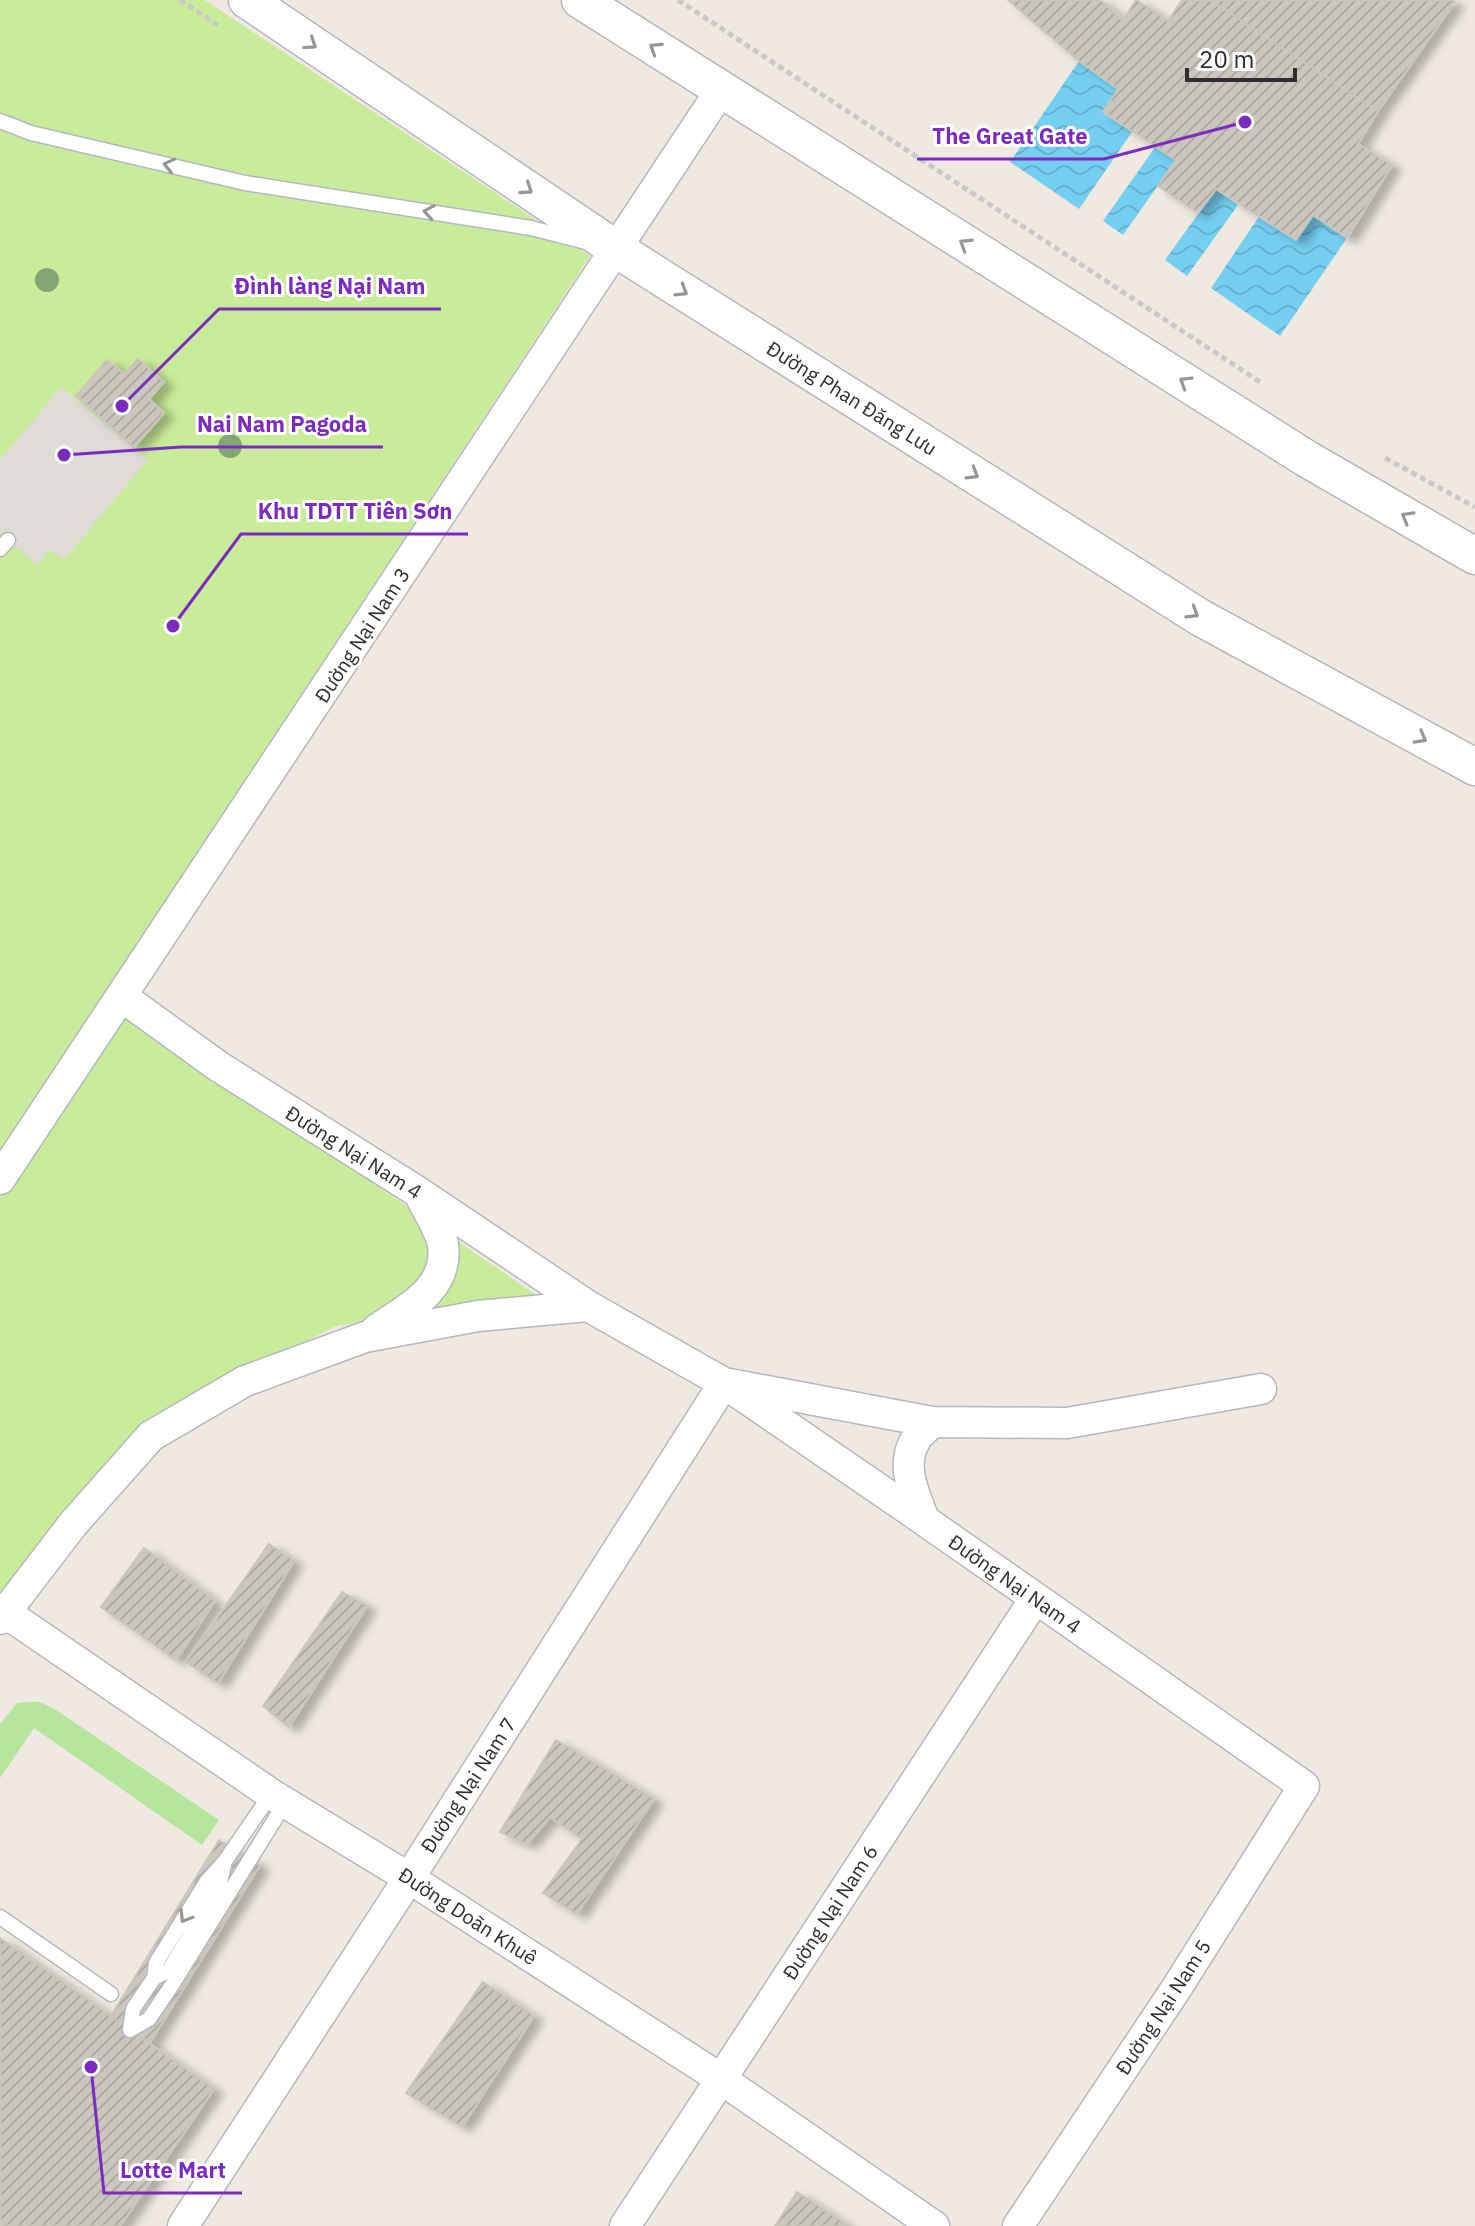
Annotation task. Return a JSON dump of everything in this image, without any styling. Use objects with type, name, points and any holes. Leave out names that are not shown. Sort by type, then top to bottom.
[{"type":"street","name":"Đường Phan Đăng Lưu","points":[[247,0],[616,249],[1201,618],[1475,767]]},
{"type":"street","points":[[580,0],[1307,459],[1475,556]]},
{"type":"street","name":"Đường Nại Nam 3","points":[[0,1179],[721,90]]},
{"type":"street","name":"Đường Nại Nam 4","points":[[121,996],[218,1066],[418,1192],[588,1306],[724,1383],[1304,1786]]},
{"type":"street","points":[[365,1337],[424,1298],[440,1275],[443,1244],[418,1192]]},
{"type":"street","points":[[2,1614],[73,1524],[151,1436],[245,1381],[365,1337],[478,1316],[588,1306]]},
{"type":"street","points":[[724,1383],[932,1422],[1067,1423],[1261,1389]]},
{"type":"street","name":"Đường Nại Nam 7","points":[[183,2226],[724,1383]]},
{"type":"street","points":[[924,1520],[910,1483],[909,1460],[915,1440],[932,1422]]},
{"type":"street","name":"Đường Nại Nam 6","points":[[625,2226],[1035,1599]]},
{"type":"street","name":"Đường Doãn Khuê","points":[[2,1614],[278,1798],[409,1878],[721,2079],[934,2226]]},
{"type":"street","name":"Đường Nại Nam 5","points":[[1018,2226],[1176,1989],[1304,1786]]},
{"type":"lane","points":[[0,121],[31,133],[245,183],[531,228],[616,249]]},
{"type":"lane","points":[[278,1798],[243,1870],[172,1985],[149,2019],[130,2030],[133,2009],[154,1978],[156,1963],[207,1881],[278,1798]]},
{"type":"lane","points":[[0,1917],[111,1994]]},
{"type":"path","points":[[678,0],[1272,390]]},
{"type":"path","points":[[1380,456],[1475,507]]},
{"type":"green space","points":[[0,0],[205,0],[590,256],[102,997],[542,1299],[336,1326],[141,1425],[0,1598]]},
{"type":"green space","points":[[39,1702],[53,1708],[219,1820],[202,1845],[34,1728],[0,1778],[0,1724],[17,1703]]},
{"type":"shaded area","points":[[61,387],[148,460],[64,560],[50,549],[37,565],[0,533],[0,460]]},
{"type":"water","points":[[1079,61],[1118,89],[1103,112],[1132,132],[1079,209],[1010,162]]},
{"type":"water","points":[[1156,146],[1176,160],[1123,235],[1103,221]]},
{"type":"water","points":[[1216,189],[1238,205],[1187,276],[1165,260]]},
{"type":"water","points":[[1260,215],[1296,240],[1313,215],[1347,238],[1280,336],[1211,288]]},
{"type":"building","points":[[1008,0],[1100,0],[1123,20],[1136,0],[1168,21],[1182,0],[1210,0],[1378,111],[1358,144],[1392,165],[1347,238],[1313,215],[1296,240],[1216,189],[1198,213],[1158,186],[1176,160],[1103,112],[1118,89],[1079,61]]},
{"type":"building","points":[[1210,0],[1452,0],[1455,2],[1378,111]]},
{"type":"building","points":[[138,359],[164,382],[149,399],[164,413],[134,447],[76,396],[107,360],[124,374]]},
{"type":"building","points":[[269,1544],[294,1561],[218,1683],[186,1662]]},
{"type":"building","points":[[144,1548],[215,1601],[176,1660],[101,1607]]},
{"type":"building","points":[[342,1592],[367,1606],[289,1727],[263,1706]]},
{"type":"building","points":[[556,1740],[654,1799],[577,1914],[543,1893],[582,1839],[550,1817],[527,1844],[500,1832]]},
{"type":"building","points":[[219,1840],[260,1865],[149,2044],[111,2016]]},
{"type":"building","points":[[0,1938],[214,2089],[120,2226],[0,2226]]},
{"type":"building","points":[[483,1982],[534,2016],[462,2127],[406,2093]]},
{"type":"building","points":[[797,2192],[846,2224],[845,2226],[775,2226]]},
{"type":"place","name":"The Great Gate","points":[[1245,122]]},
{"type":"place","name":"Đình làng Nại Nam","points":[[122,406]]},
{"type":"place","name":"Nai Nam Pagoda","points":[[64,455]]},
{"type":"place","name":"Khu TDTT Tiên Sơn","points":[[173,626]]},
{"type":"place","name":"Lotte Mart","points":[[91,2067]]}]
